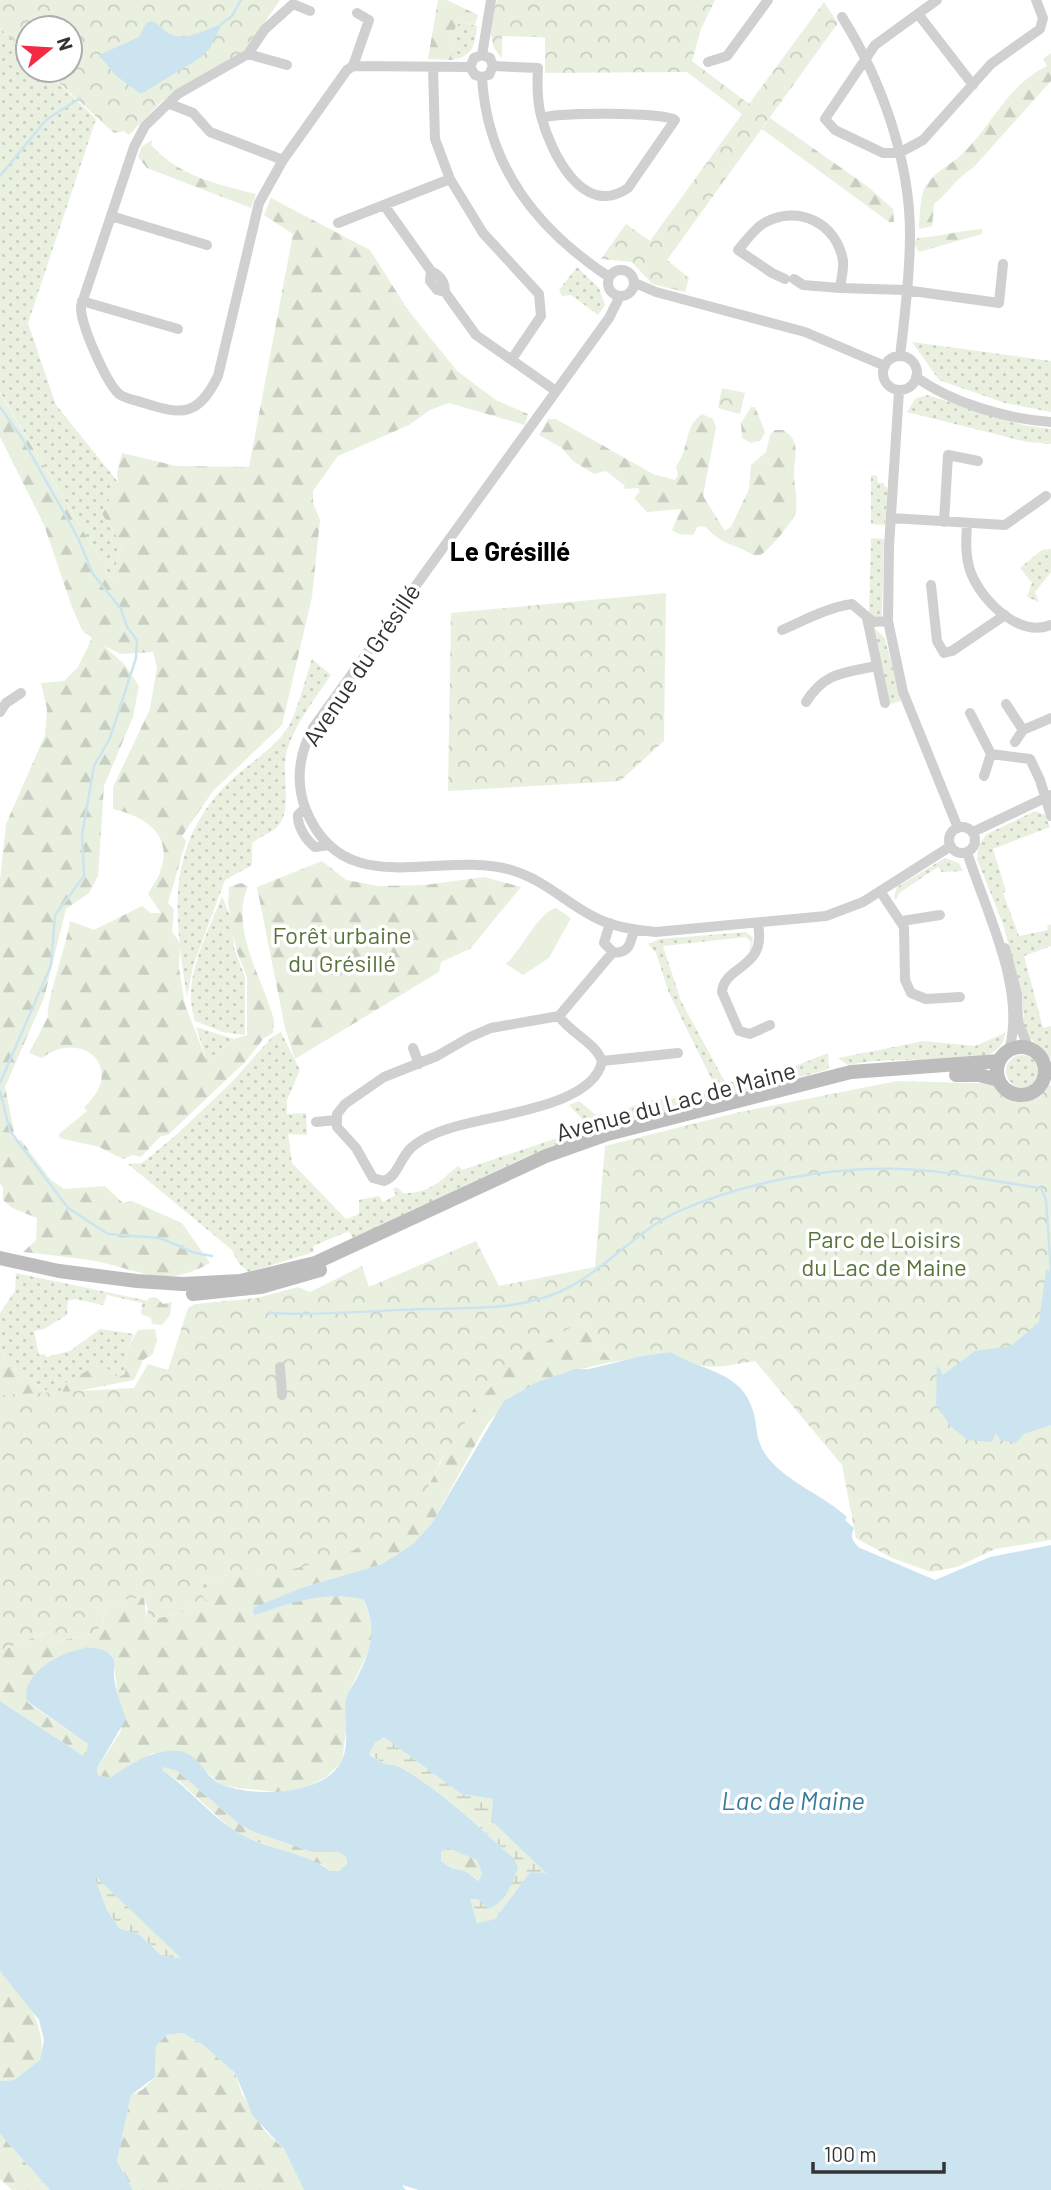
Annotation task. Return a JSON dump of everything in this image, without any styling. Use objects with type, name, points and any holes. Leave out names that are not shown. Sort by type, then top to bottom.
[{"type":"street","points":[[482,55],[491,0]]},
{"type":"street","points":[[708,62],[727,56],[768,0]]},
{"type":"street","points":[[937,0],[875,45],[825,119],[835,130],[883,153],[899,153],[923,140],[990,64],[1040,29],[1043,18],[1036,0]]},
{"type":"street","points":[[310,10],[293,4],[282,12],[248,54],[178,94],[149,121],[134,147],[80,312],[107,374],[121,396],[173,412],[192,408],[212,388],[218,376],[255,217],[283,160],[353,66],[369,20],[357,13]]},
{"type":"street","points":[[918,14],[973,85]]},
{"type":"street","points":[[842,17],[865,61],[899,153],[910,234],[901,356]]},
{"type":"street","points":[[248,54],[287,65]]},
{"type":"street","points":[[482,55],[490,58],[493,66],[489,75],[482,78],[475,75],[470,67],[474,58],[482,55]]},
{"type":"street","points":[[353,66],[470,67]]},
{"type":"street","points":[[493,66],[538,68],[542,118],[566,169],[583,191],[596,198],[617,196],[628,188],[675,120],[668,115],[542,118]]},
{"type":"street","points":[[433,67],[435,139],[450,179],[483,233],[539,294],[541,316],[512,359]]},
{"type":"street","points":[[482,78],[494,138],[523,199],[545,227],[609,277],[610,291],[620,296],[631,292],[635,283]]},
{"type":"street","points":[[170,104],[193,113],[210,132],[283,160]]},
{"type":"street","points":[[338,223],[450,179]]},
{"type":"street","points":[[384,205],[430,271],[430,281],[437,290],[445,292],[476,335],[556,391]]},
{"type":"street","points":[[840,288],[843,262],[836,240],[821,223],[803,214],[780,216],[764,223],[738,250],[772,274],[803,285],[840,288],[905,290],[999,303],[1003,264]]},
{"type":"street","points":[[111,216],[207,245]]},
{"type":"street","points":[[609,277],[618,270],[626,270],[635,283],[656,292],[805,332],[885,366]]},
{"type":"street","name":"Avenue du Grésillé","points":[[620,296],[609,318],[313,728],[303,752],[300,771],[305,808],[316,829],[329,845],[345,856],[373,867],[472,864],[509,869],[544,884],[576,906],[610,923],[634,929],[671,932],[826,916],[863,902],[951,846]]},
{"type":"street","points":[[82,301],[178,329]]},
{"type":"street","points":[[901,356],[914,363],[916,377],[912,385],[899,391],[885,382],[885,366],[889,360],[901,356]]},
{"type":"street","points":[[916,377],[937,390],[989,408],[1028,420],[1051,422]]},
{"type":"street","points":[[899,391],[888,621],[903,692],[958,828]]},
{"type":"street","points":[[944,522],[948,455],[978,461]]},
{"type":"street","points":[[891,518],[1005,525],[1046,496]]},
{"type":"street","points":[[967,524],[966,555],[971,574],[985,597],[1006,615],[1031,628],[1051,625]]},
{"type":"street","points":[[931,585],[937,641],[944,653],[952,651],[1006,615]]},
{"type":"street","points":[[782,630],[800,625],[833,607],[852,604],[873,622],[888,621]]},
{"type":"street","points":[[867,617],[885,703]]},
{"type":"street","points":[[806,702],[816,687],[828,677],[876,666]]},
{"type":"street","points":[[0,712],[6,703],[21,693]]},
{"type":"street","points":[[1006,704],[1023,730]]},
{"type":"street","points":[[970,713],[991,754],[984,776]]},
{"type":"street","points":[[1016,742],[1023,730],[1051,718]]},
{"type":"street","points":[[991,754],[1030,759],[1048,796],[1051,816]]},
{"type":"street","points":[[973,832],[1048,796]]},
{"type":"street","points":[[966,827],[973,832],[975,842],[967,852],[959,852],[951,846],[950,835],[958,828],[966,827]]},
{"type":"street","points":[[967,852],[1014,977],[1018,1021],[1029,1049],[1047,1062],[1044,1072],[1046,1082],[1034,1091],[1022,1095],[1007,1090],[999,1080],[1004,1056],[1014,1034],[997,933]]},
{"type":"street","points":[[880,891],[902,922],[905,980],[911,993],[922,999],[960,997]]},
{"type":"street","points":[[902,922],[940,915]]},
{"type":"street","points":[[610,923],[604,943],[613,952],[622,953],[629,947],[634,929]]},
{"type":"street","points":[[758,925],[759,939],[754,957],[726,980],[722,992],[739,1031],[750,1034],[770,1025]]},
{"type":"street","points":[[559,1016],[568,1028],[600,1054],[602,1061],[590,1081],[558,1100],[457,1126],[420,1142],[409,1150],[393,1176],[384,1181],[370,1175],[356,1148],[339,1131],[336,1120],[342,1107],[369,1086],[491,1028],[559,1016],[613,952]]},
{"type":"street","points":[[413,1048],[419,1064]]},
{"type":"street","points":[[1004,1056],[1029,1049]]},
{"type":"street","points":[[602,1061],[678,1053]]},
{"type":"street","name":"Avenue du Lac de Maine","points":[[183,1289],[240,1281],[315,1262],[546,1156],[608,1134],[850,1072],[1004,1056]]},
{"type":"street","name":"Avenue du Lac de Maine","points":[[183,1289],[242,1290],[305,1276],[569,1153],[774,1098],[873,1078],[979,1075],[999,1080]]},
{"type":"street","points":[[316,1122],[336,1120]]},
{"type":"street","points":[[0,1258],[89,1276],[183,1289]]},
{"type":"street","points":[[281,1367],[282,1395]]},
{"type":"green space","points":[[0,0],[280,0],[245,51],[162,101],[129,135],[124,131],[114,133],[60,84],[84,84],[84,14],[14,14],[14,41],[0,28]]},
{"type":"green space","points":[[438,0],[447,0],[478,15],[475,25],[460,22],[455,28],[451,60],[428,59]]},
{"type":"green space","points":[[497,0],[715,0],[701,29],[692,61],[749,104],[824,2],[838,23],[667,260],[689,278],[685,292],[652,284],[632,262],[601,259],[626,224],[650,241],[742,114],[687,72],[545,73],[545,38],[541,37],[502,36],[502,58],[491,38],[491,22]]},
{"type":"green space","points":[[460,22],[477,26],[475,39],[468,53],[451,60],[455,28]]},
{"type":"green space","points":[[0,28],[14,41],[14,84],[60,84],[96,119],[28,323],[56,405],[118,482],[102,514],[122,544],[112,579],[0,392]]},
{"type":"green space","points":[[1051,53],[1051,81],[973,168],[934,204],[932,226],[919,229],[922,195],[929,181],[961,155],[1020,85],[1047,66],[1043,59]]},
{"type":"green space","points":[[770,118],[867,186],[893,209],[894,222],[889,222],[762,129]]},
{"type":"green space","points":[[153,140],[151,145],[162,156],[186,171],[256,194],[251,208],[147,168],[138,157],[142,146]]},
{"type":"green space","points":[[271,198],[370,250],[408,310],[457,371],[496,400],[528,414],[525,425],[449,403],[430,410],[409,425],[338,456],[313,491],[313,503],[320,520],[312,597],[282,725],[213,791],[182,836],[186,841],[168,903],[174,909],[172,931],[180,944],[179,968],[185,1005],[207,1061],[234,1039],[247,1035],[247,977],[236,949],[228,903],[229,887],[241,883],[248,886],[243,902],[245,936],[274,1020],[273,1033],[264,1038],[245,1062],[168,1135],[161,1136],[141,1157],[133,1155],[123,1159],[99,1147],[60,1138],[59,1134],[87,1111],[84,1107],[96,1092],[101,1079],[100,1066],[94,1057],[84,1050],[71,1048],[57,1050],[42,1058],[29,1053],[48,1017],[70,921],[94,930],[142,906],[151,913],[161,913],[148,894],[159,876],[164,856],[159,836],[153,828],[135,816],[113,809],[113,787],[150,709],[157,667],[153,652],[121,654],[104,646],[124,664],[139,686],[133,717],[104,786],[98,876],[89,893],[66,909],[44,998],[5,1087],[14,1131],[10,1134],[15,1140],[21,1140],[51,1180],[64,1189],[105,1186],[123,1203],[132,1201],[182,1223],[210,1263],[177,1275],[150,1275],[89,1260],[23,1252],[36,1240],[37,1218],[12,1208],[3,1200],[3,1187],[0,1184],[0,880],[6,824],[45,735],[47,709],[41,683],[64,681],[78,667],[92,638],[82,630],[44,525],[0,437],[0,393],[112,579],[122,544],[102,514],[118,482],[117,473],[122,453],[176,466],[249,467],[293,234],[264,215]]},
{"type":"green space","points":[[982,229],[982,234],[919,252],[913,243],[918,238]]},
{"type":"green space","points":[[577,267],[599,288],[605,305],[598,315],[571,295],[562,296],[559,290]]},
{"type":"green space","points":[[912,342],[1051,361],[1051,412],[1005,403],[939,380]]},
{"type":"green space","points":[[722,388],[745,393],[740,414],[718,408]]},
{"type":"green space","points":[[927,395],[1023,425],[1051,429],[1051,444],[1027,442],[907,412],[915,399]]},
{"type":"green space","points":[[751,407],[755,407],[765,432],[761,440],[751,443],[742,438],[741,423]]},
{"type":"green space","points":[[702,414],[713,419],[716,427],[703,496],[725,531],[731,527],[749,489],[751,465],[766,452],[770,435],[775,430],[783,430],[793,439],[796,449],[796,512],[781,534],[762,554],[754,555],[726,543],[706,527],[698,526],[693,535],[679,534],[672,530],[681,509],[647,512],[634,498],[640,492],[638,488],[623,489],[625,486],[606,471],[594,474],[573,461],[562,448],[539,435],[548,419],[556,419],[653,474],[675,480],[678,475],[676,466],[689,432]]},
{"type":"green space","points":[[871,475],[877,476],[878,483],[883,483],[888,490],[885,525],[871,524]]},
{"type":"green space","points":[[871,538],[884,539],[882,615],[878,619],[869,614]]},
{"type":"green space","points":[[1051,549],[1051,572],[1035,592],[1039,602],[1027,597],[1032,583],[1020,568],[1042,550]]},
{"type":"green space","points":[[666,593],[664,741],[620,781],[448,791],[451,613]]},
{"type":"green space","points":[[873,627],[885,638],[901,701],[891,704],[887,701]]},
{"type":"green space","points":[[312,659],[331,675],[301,720],[287,750],[286,803],[281,822],[275,829],[252,843],[252,865],[225,880],[193,966],[187,997],[179,940],[178,887],[191,836],[205,811],[224,787],[273,745],[287,729]]},
{"type":"green space","points":[[1035,811],[1045,815],[1050,827],[993,849],[1006,891],[1003,893],[1019,936],[1048,930],[1047,926],[1051,924],[1051,946],[1024,956],[1043,1028],[1051,1026],[1051,1059],[1027,1035],[1021,1020],[1024,1016],[1021,989],[1003,924],[977,859],[979,844],[987,834]]},
{"type":"green space","points":[[945,858],[959,863],[963,871],[942,872],[938,867],[899,893],[896,900],[894,897],[897,887]]},
{"type":"green space","name":"Forêt urbaine du Grésillé","points":[[322,861],[346,880],[379,886],[425,885],[484,877],[521,887],[470,949],[441,962],[439,972],[295,1059],[285,1028],[257,887]]},
{"type":"green space","points":[[222,896],[233,923],[234,948],[245,977],[245,1035],[223,1032],[195,1021],[192,1005],[193,974]]},
{"type":"green space","points":[[556,908],[571,918],[549,958],[523,975],[506,964],[543,916]]},
{"type":"green space","points":[[746,932],[753,938],[749,952],[751,942],[746,937],[663,946],[681,1001],[725,1082],[755,1082],[828,1053],[829,1068],[826,1070],[584,1135],[574,1135],[575,1138],[524,1158],[353,1239],[349,1231],[313,1246],[314,1252],[249,1272],[239,1264],[232,1250],[128,1164],[142,1163],[175,1136],[230,1084],[272,1037],[281,1032],[300,1070],[287,1100],[287,1114],[306,1113],[307,1135],[288,1134],[292,1163],[346,1219],[359,1214],[359,1200],[379,1196],[383,1202],[396,1195],[393,1189],[397,1187],[403,1193],[427,1189],[458,1166],[462,1170],[575,1132],[582,1119],[569,1105],[579,1101],[603,1121],[642,1103],[706,1092],[716,1088],[669,993],[656,953],[648,944],[660,939]]},
{"type":"green space","points":[[196,1027],[234,1039],[207,1061]]},
{"type":"green space","points":[[1005,1033],[996,1050],[977,1058],[872,1061],[848,1065],[838,1058],[924,1041],[975,1046]]},
{"type":"green space","points":[[1022,1055],[1034,1059],[1038,1071],[1034,1083],[1022,1087],[1010,1083],[1006,1071],[1010,1059]]},
{"type":"green space","name":"Parc de Loisirs du Lac de Maine","points":[[897,1081],[1051,1085],[1051,1540],[995,1549],[957,1567],[931,1572],[892,1558],[856,1538],[842,1465],[755,1361],[702,1366],[671,1352],[612,1362],[580,1322],[511,1362],[477,1404],[440,1462],[416,1513],[374,1542],[338,1557],[282,1572],[229,1574],[204,1584],[200,1593],[207,1601],[174,1615],[146,1620],[148,1609],[144,1598],[129,1598],[105,1609],[102,1626],[91,1634],[54,1642],[44,1633],[0,1651],[0,1395],[134,1388],[148,1364],[168,1370],[188,1308],[195,1304],[257,1298],[298,1287],[310,1292],[362,1266],[369,1287],[476,1241],[499,1286],[595,1267],[605,1146],[740,1112]]},
{"type":"green space","points":[[16,1273],[149,1301],[141,1314],[142,1303],[107,1295],[103,1305],[75,1299],[68,1301],[67,1315],[44,1329],[34,1331],[39,1355],[45,1354],[46,1357],[70,1351],[100,1329],[134,1334],[127,1349],[125,1374],[117,1378],[63,1384],[63,1394],[53,1395],[6,1365],[0,1343],[0,1313],[15,1291]]},
{"type":"green space","points":[[156,1297],[163,1304],[172,1302],[170,1315],[162,1325],[152,1324],[151,1318],[141,1314],[149,1298]]},
{"type":"green space","points":[[580,1322],[612,1362],[562,1373],[521,1391],[488,1422],[432,1523],[413,1544],[382,1564],[301,1588],[269,1610],[316,1597],[341,1596],[364,1600],[374,1630],[370,1648],[346,1698],[348,1716],[342,1762],[326,1777],[303,1789],[277,1792],[239,1788],[221,1785],[207,1772],[153,1753],[110,1778],[98,1775],[97,1768],[121,1731],[113,1658],[107,1651],[73,1651],[27,1702],[88,1744],[85,1757],[0,1701],[0,1651],[45,1633],[54,1642],[91,1634],[102,1626],[105,1609],[129,1598],[144,1598],[147,1620],[174,1615],[206,1601],[200,1593],[204,1584],[229,1574],[282,1571],[416,1512],[457,1433],[496,1377],[510,1362],[526,1351]]},
{"type":"green space","points":[[155,1329],[157,1340],[153,1354],[143,1360],[134,1380],[63,1394],[63,1384],[98,1365],[114,1371],[117,1378],[125,1374],[127,1349],[138,1330]]},
{"type":"green space","points":[[0,1343],[6,1365],[53,1395],[0,1395]]},
{"type":"green space","points":[[384,1737],[461,1794],[493,1799],[492,1820],[547,1874],[530,1872],[495,1919],[477,1923],[469,1899],[478,1899],[514,1859],[431,1787],[369,1753],[375,1743]]},
{"type":"green space","points":[[164,1766],[177,1771],[239,1824],[312,1852],[338,1852],[346,1857],[347,1864],[339,1871],[330,1871],[323,1865],[247,1838],[231,1829],[179,1781],[162,1770]]},
{"type":"green space","points":[[448,1848],[477,1859],[482,1874],[477,1881],[465,1871],[451,1868],[441,1861],[441,1852]]},
{"type":"green space","points":[[93,1874],[182,1958],[162,1956],[140,1935],[119,1928],[107,1910]]},
{"type":"green space","points":[[0,1971],[26,2000],[37,2022],[42,2047],[41,2060],[14,2080],[0,2081]]},
{"type":"green space","points":[[183,2033],[202,2044],[235,2073],[242,2094],[263,2129],[284,2149],[304,2190],[133,2190],[117,2161],[131,2095],[142,2090],[155,2077],[156,2046],[166,2035]]},
{"type":"green space","points":[[0,2134],[50,2190],[12,2190],[0,2179]]},
{"type":"water","points":[[151,21],[170,34],[183,37],[222,24],[210,48],[200,58],[141,94],[115,75],[99,55],[139,37],[146,23]]},
{"type":"water","points":[[1046,1269],[1051,1272],[1051,1425],[1024,1434],[1016,1443],[1000,1440],[996,1433],[992,1442],[968,1440],[950,1426],[936,1404],[937,1364],[943,1375],[975,1351],[1011,1346],[1039,1322]]},
{"type":"water","name":"Lac de Maine","points":[[671,1352],[736,1384],[750,1403],[760,1444],[769,1459],[787,1476],[847,1517],[845,1520],[854,1528],[852,1539],[860,1548],[935,1580],[990,1557],[1051,1545],[1051,2190],[419,2190],[402,2185],[406,2190],[304,2190],[284,2149],[253,2116],[235,2073],[202,2044],[183,2033],[166,2035],[156,2046],[155,2077],[131,2095],[117,2161],[133,2190],[50,2190],[0,2134],[0,2081],[14,2080],[40,2060],[44,2040],[39,2020],[0,1971],[0,1701],[85,1757],[88,1744],[27,1701],[27,1688],[33,1676],[58,1657],[88,1648],[102,1649],[114,1660],[116,1687],[126,1719],[97,1768],[98,1775],[110,1778],[151,1755],[178,1751],[191,1756],[217,1782],[236,1789],[287,1791],[319,1782],[341,1762],[346,1747],[346,1699],[366,1659],[371,1640],[371,1622],[364,1600],[322,1597],[254,1615],[253,1608],[301,1588],[382,1564],[413,1544],[432,1523],[504,1401],[537,1382],[575,1369],[589,1369]],"holes":[[[384,1737],[461,1794],[493,1799],[491,1820],[546,1873],[530,1872],[495,1919],[477,1923],[470,1899],[478,1899],[488,1909],[499,1902],[508,1892],[516,1873],[518,1867],[514,1859],[432,1788],[403,1769],[380,1762],[369,1754],[375,1743]],[[164,1767],[177,1771],[239,1824],[254,1832],[312,1852],[338,1852],[346,1857],[347,1864],[339,1871],[330,1871],[311,1860],[244,1836],[222,1822],[162,1770]],[[448,1848],[477,1860],[482,1874],[478,1881],[465,1871],[451,1868],[441,1861],[441,1852]],[[94,1876],[181,1958],[162,1956],[140,1935],[119,1928],[107,1910]]]},
{"type":"waterway","points":[[221,24],[232,16],[241,0]]},
{"type":"waterway","points":[[0,176],[46,120],[80,98]]},
{"type":"waterway","points":[[0,407],[22,438],[78,538],[93,574],[121,609],[127,627],[137,640],[136,658],[110,738],[94,766],[82,835],[84,876],[55,915],[51,965],[0,1083]]},
{"type":"waterway","points":[[0,1091],[10,1131],[68,1208],[108,1234],[160,1238],[195,1253],[212,1256]]},
{"type":"waterway","points":[[269,1313],[474,1308],[534,1301],[583,1279],[660,1221],[703,1201],[786,1178],[871,1169],[935,1172],[1041,1188],[1046,1200],[1051,1272]]},
{"type":"district","name":"Le Grésillé","points":[[510,552]]}]
